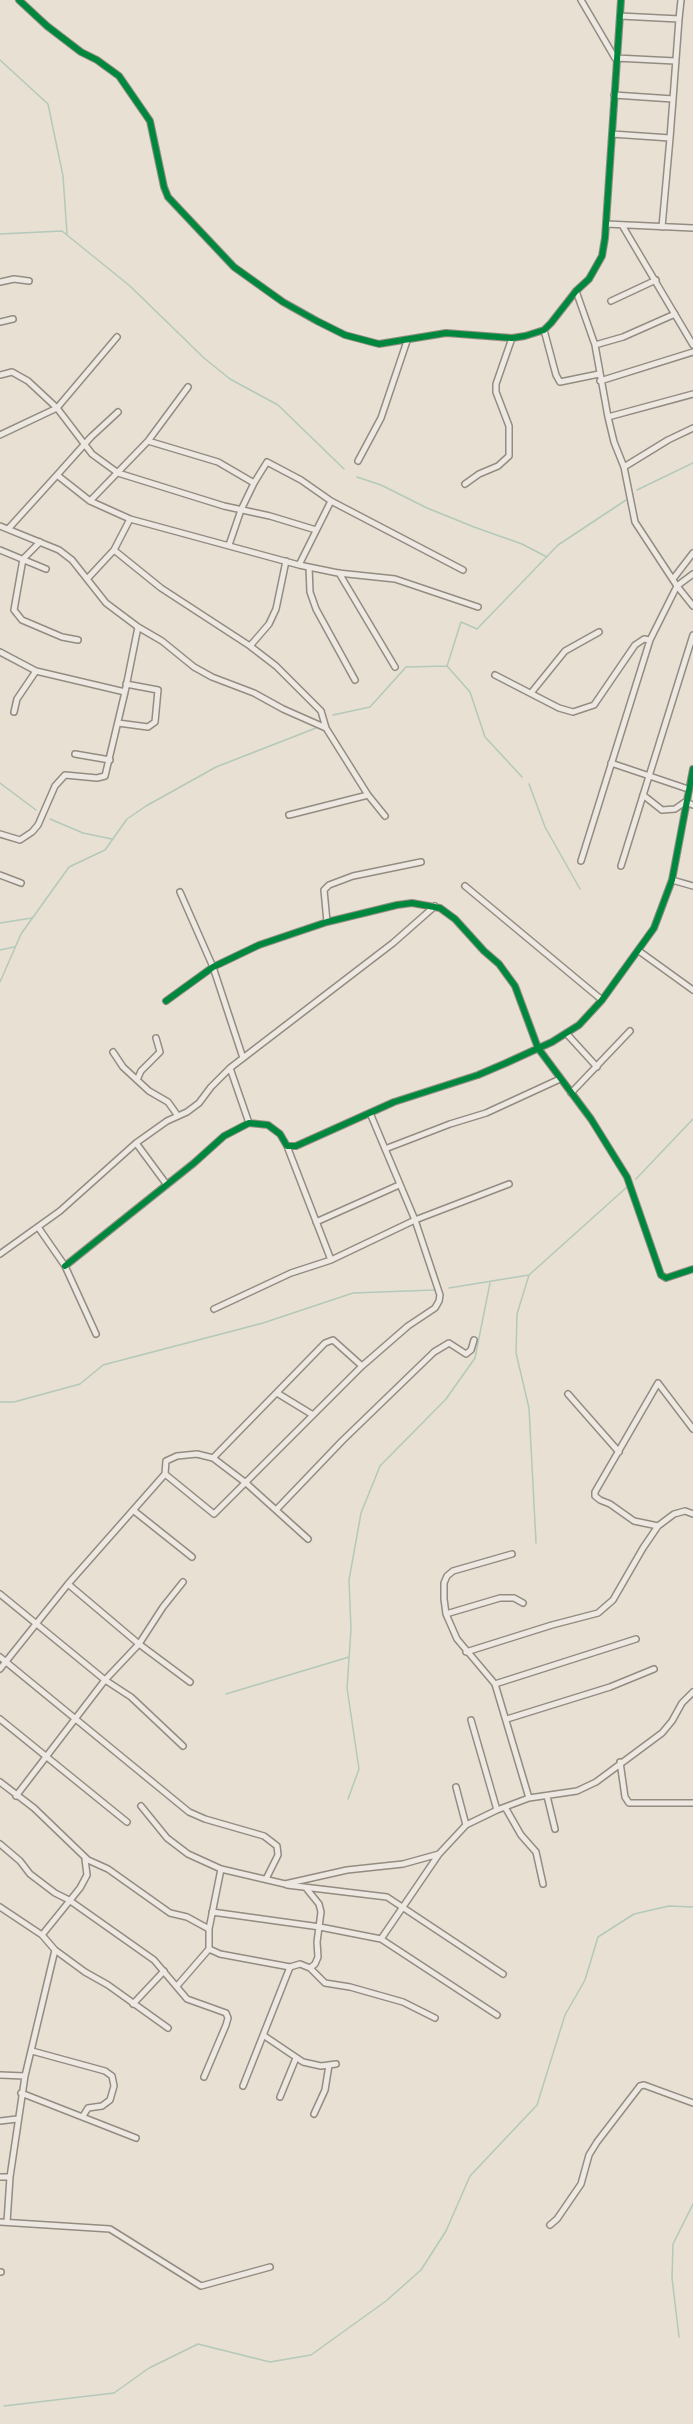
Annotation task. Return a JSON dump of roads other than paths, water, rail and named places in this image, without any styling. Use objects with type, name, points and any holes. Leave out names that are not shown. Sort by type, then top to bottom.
[{"type":"street","points":[[19,0],[47,26],[81,52],[119,76],[150,121],[168,196],[234,267],[283,302],[345,335],[379,344],[446,333],[512,338],[543,330],[597,268],[602,256],[606,224],[621,0]]},
{"type":"street","points":[[581,0],[616,58]]},
{"type":"street","points":[[662,226],[681,0]]},
{"type":"street","points":[[620,16],[678,19]]},
{"type":"street","points":[[616,58],[675,61]]},
{"type":"street","points":[[615,95],[673,99]]},
{"type":"street","points":[[612,134],[670,138]]},
{"type":"street","points":[[606,224],[693,228]]},
{"type":"street","points":[[622,225],[693,345]]},
{"type":"street","points":[[0,282],[15,279],[29,281]]},
{"type":"street","points":[[611,301],[656,280]]},
{"type":"street","points":[[576,291],[595,345],[608,417],[614,442],[624,467],[635,522],[677,586],[693,606]]},
{"type":"street","points":[[595,345],[623,337],[675,314]]},
{"type":"street","points":[[0,322],[13,319]]},
{"type":"street","points":[[543,330],[560,382],[599,374]]},
{"type":"street","points":[[0,435],[57,408],[117,337]]},
{"type":"street","points":[[465,484],[479,474],[498,466],[509,456],[509,426],[496,392],[496,384],[512,338]]},
{"type":"street","points":[[358,461],[381,418],[407,341]]},
{"type":"street","points":[[600,381],[693,352]]},
{"type":"street","points":[[0,375],[12,372],[20,375],[57,408],[97,458],[118,473],[316,530]]},
{"type":"street","points":[[90,501],[148,441],[188,387]]},
{"type":"street","points":[[608,417],[693,394]]},
{"type":"street","points":[[9,528],[84,444],[118,412]]},
{"type":"street","points":[[624,467],[668,440],[693,428]]},
{"type":"street","points":[[148,441],[218,462],[254,483]]},
{"type":"street","points":[[229,545],[241,510],[267,462],[301,480],[331,501],[463,570]]},
{"type":"street","points":[[57,475],[90,501],[130,519],[299,565],[338,573],[386,577],[478,607]]},
{"type":"street","points":[[299,565],[331,501]]},
{"type":"street","points":[[87,578],[114,550],[130,519]]},
{"type":"street","points":[[0,526],[59,550],[72,560],[106,603],[138,627],[162,641],[194,667],[326,728]]},
{"type":"street","points":[[40,542],[23,559],[14,603],[18,617],[62,637],[78,640]]},
{"type":"street","points":[[0,550],[46,569]]},
{"type":"street","points":[[114,550],[161,588],[250,646],[276,666],[321,711],[326,728],[368,795],[385,816]]},
{"type":"street","points":[[673,579],[693,553]]},
{"type":"street","points":[[250,646],[269,624],[276,609],[286,561]]},
{"type":"street","points":[[309,567],[310,592],[316,609],[356,680]]},
{"type":"street","points":[[338,573],[395,667]]},
{"type":"street","points":[[581,861],[650,640],[677,586],[693,574]]},
{"type":"street","points":[[0,834],[20,840],[32,832],[38,825],[60,778],[65,775],[97,778],[105,776],[138,627]]},
{"type":"street","points":[[531,693],[565,651],[599,632]]},
{"type":"street","points":[[621,866],[693,635]]},
{"type":"street","points":[[495,675],[559,708],[573,712],[594,705],[635,645],[644,639],[650,640]]},
{"type":"street","points":[[0,652],[36,671],[125,693]]},
{"type":"street","points":[[14,712],[17,699],[36,671]]},
{"type":"street","points":[[118,723],[148,727],[155,722],[158,690],[126,684]]},
{"type":"street","points":[[75,754],[110,760]]},
{"type":"street","points":[[611,763],[688,789]]},
{"type":"street","points":[[286,1146],[307,1142],[394,1102],[478,1075],[538,1048],[584,1020],[602,1000],[654,928],[672,879],[693,769]]},
{"type":"street","points":[[289,815],[368,795]]},
{"type":"street","points":[[644,795],[662,810],[675,809],[685,802]]},
{"type":"street","points":[[685,802],[693,805]]},
{"type":"street","points":[[327,922],[324,890],[329,885],[353,876],[421,862]]},
{"type":"street","points":[[0,875],[21,883]]},
{"type":"street","points":[[672,879],[693,886]]},
{"type":"street","points":[[465,886],[602,1000]]},
{"type":"street","points":[[180,892],[213,967],[243,1058]]},
{"type":"street","points":[[166,1001],[213,967],[259,945],[327,922],[397,905],[412,903],[435,906],[455,919],[508,975],[515,986],[538,1048],[591,1119],[627,1177],[661,1275],[666,1278],[693,1269]]},
{"type":"street","points":[[0,1254],[60,1211],[136,1143],[168,1120],[199,1103],[211,1086],[230,1068],[393,943],[435,906]]},
{"type":"street","points":[[639,951],[693,990]]},
{"type":"street","points":[[572,1093],[630,1031]]},
{"type":"street","points":[[566,1033],[597,1067]]},
{"type":"street","points":[[137,1080],[141,1071],[160,1052],[156,1038]]},
{"type":"street","points":[[113,1052],[123,1067],[149,1091],[168,1102],[178,1116]]},
{"type":"street","points":[[230,1068],[249,1123]]},
{"type":"street","points":[[385,1149],[486,1113],[560,1078]]},
{"type":"street","points":[[165,1474],[214,1514],[362,1366],[400,1332],[435,1308],[439,1301],[440,1295],[415,1220],[370,1113]]},
{"type":"street","points":[[64,1266],[224,1136],[249,1123],[268,1125],[280,1134],[331,1260]]},
{"type":"street","points":[[136,1143],[166,1185]]},
{"type":"street","points":[[214,1309],[291,1273],[331,1260],[415,1220],[508,1184]]},
{"type":"street","points":[[316,1222],[399,1185]]},
{"type":"street","points":[[38,1227],[64,1266],[96,1334]]},
{"type":"street","points":[[213,1458],[325,1343],[333,1340],[362,1366]]},
{"type":"street","points":[[276,1510],[342,1441],[434,1352],[449,1343],[466,1354],[471,1350],[474,1340]]},
{"type":"street","points":[[658,1526],[634,1521],[595,1496],[598,1485],[658,1383],[693,1429]]},
{"type":"street","points":[[277,1393],[313,1415]]},
{"type":"street","points":[[568,1394],[619,1452]]},
{"type":"street","points":[[0,1669],[68,1584],[165,1474],[166,1461],[177,1455],[197,1454],[213,1458],[246,1483],[308,1539]]},
{"type":"street","points":[[133,1510],[192,1557]]},
{"type":"street","points":[[466,1652],[552,1624],[598,1613],[613,1600],[658,1526],[674,1514],[685,1511],[693,1514]]},
{"type":"street","points":[[512,1554],[453,1572],[447,1576],[444,1583],[446,1614],[450,1626],[466,1652],[495,1684],[529,1798]]},
{"type":"street","points":[[16,1796],[105,1680],[139,1644],[163,1607],[183,1582]]},
{"type":"street","points":[[68,1584],[139,1644],[190,1683]]},
{"type":"street","points":[[0,1594],[105,1680],[131,1697],[183,1746]]},
{"type":"street","points":[[446,1614],[500,1598],[514,1598],[523,1603]]},
{"type":"street","points":[[495,1684],[636,1639]]},
{"type":"street","points":[[0,1656],[189,1812],[264,1836],[277,1846],[278,1855],[266,1879]]},
{"type":"street","points":[[507,1719],[610,1687],[654,1669]]},
{"type":"street","points":[[381,1939],[439,1854],[466,1825],[529,1798],[582,1789],[596,1782],[662,1733],[682,1703],[693,1692]]},
{"type":"street","points":[[0,1719],[127,1822]]},
{"type":"street","points":[[471,1720],[497,1810]]},
{"type":"street","points":[[620,1762],[624,1793],[629,1803],[693,1803]]},
{"type":"street","points":[[0,1782],[34,1808],[84,1857],[108,1869],[170,1913],[187,1917],[209,1929]]},
{"type":"street","points":[[456,1787],[466,1825]]},
{"type":"street","points":[[547,1796],[555,1829]]},
{"type":"street","points":[[141,1806],[154,1824],[178,1848],[222,1869],[306,1888],[381,1895],[403,1907],[503,1974]]},
{"type":"street","points":[[506,1807],[521,1835],[536,1852],[543,1884]]},
{"type":"street","points":[[0,1844],[20,1861],[30,1874],[55,1893],[69,1900],[154,1960],[187,1999],[226,2013],[228,2018],[204,2077]]},
{"type":"street","points":[[285,1884],[347,1870],[403,1864],[439,1854]]},
{"type":"street","points":[[42,1935],[87,1875],[84,1857]]},
{"type":"street","points":[[177,1986],[209,1949],[209,1929],[222,1869]]},
{"type":"street","points":[[306,1888],[321,1908],[318,1957],[310,1968]]},
{"type":"street","points":[[0,1907],[42,1935],[55,1950],[168,2028]]},
{"type":"street","points":[[212,1912],[320,1927],[381,1939],[497,2015]]},
{"type":"street","points":[[209,1949],[220,1954],[290,1967],[300,1964],[310,1968],[325,1983],[350,1987],[403,2002],[435,2018]]},
{"type":"street","points":[[7,2222],[10,2177],[21,2093],[55,1950]]},
{"type":"street","points":[[243,2086],[290,1967]]},
{"type":"street","points":[[134,2004],[164,1971]]},
{"type":"street","points":[[263,2035],[296,2058],[312,2064],[336,2064]]},
{"type":"street","points":[[32,2051],[105,2071],[112,2076],[114,2086],[110,2100],[102,2106],[88,2108],[83,2116]]},
{"type":"street","points":[[280,2097],[296,2058]]},
{"type":"street","points":[[314,2114],[325,2090],[329,2065]]},
{"type":"street","points":[[0,2075],[25,2076]]},
{"type":"street","points":[[14,2076],[23,2084]]},
{"type":"street","points":[[550,2225],[557,2219],[581,2184],[589,2156],[597,2142],[640,2086],[644,2085],[693,2103]]},
{"type":"street","points":[[21,2093],[135,2138]]},
{"type":"street","points":[[0,2121],[17,2119]]},
{"type":"street","points":[[0,2177],[10,2177]]},
{"type":"street","points":[[0,2222],[110,2229],[201,2286],[270,2267]]},
{"type":"waterway","points":[[0,60],[48,104],[63,176],[67,234]]},
{"type":"waterway","points":[[0,234],[62,231],[130,286],[204,358],[230,379],[278,405],[344,469]]},
{"type":"waterway","points":[[637,490],[693,463]]},
{"type":"waterway","points":[[357,477],[381,485],[427,508],[522,544],[547,557]]},
{"type":"waterway","points":[[333,715],[370,707],[406,667],[447,666],[461,622],[477,629],[558,545],[626,500]]},
{"type":"waterway","points":[[447,666],[470,692],[485,737],[522,777]]},
{"type":"waterway","points":[[0,982],[21,934],[69,867],[105,850],[127,819],[216,767],[316,728]]},
{"type":"waterway","points":[[0,783],[36,810]]},
{"type":"waterway","points":[[529,784],[545,827],[580,889]]},
{"type":"waterway","points":[[50,819],[83,833],[112,839]]},
{"type":"waterway","points":[[0,923],[32,918]]},
{"type":"waterway","points":[[0,950],[14,947]]},
{"type":"waterway","points":[[636,1179],[693,1119]]},
{"type":"waterway","points":[[449,1288],[529,1275],[627,1187]]},
{"type":"waterway","points":[[529,1275],[517,1314],[516,1353],[529,1408],[536,1543]]},
{"type":"waterway","points":[[348,1799],[359,1769],[347,1688],[351,1629],[349,1580],[361,1513],[380,1466],[446,1399],[475,1358],[490,1283]]},
{"type":"waterway","points":[[0,1402],[14,1402],[80,1384],[103,1365],[263,1323],[353,1293],[434,1290]]},
{"type":"waterway","points":[[226,1694],[349,1657]]},
{"type":"waterway","points":[[4,2406],[114,2393],[149,2368],[198,2344],[270,2362],[311,2355],[386,2301],[421,2270],[446,2231],[470,2176],[537,2105],[565,2015],[585,1980],[598,1937],[634,1914],[669,1906],[693,1907]]},
{"type":"waterway","points":[[679,2337],[672,2278],[673,2244],[693,2204]]}]
